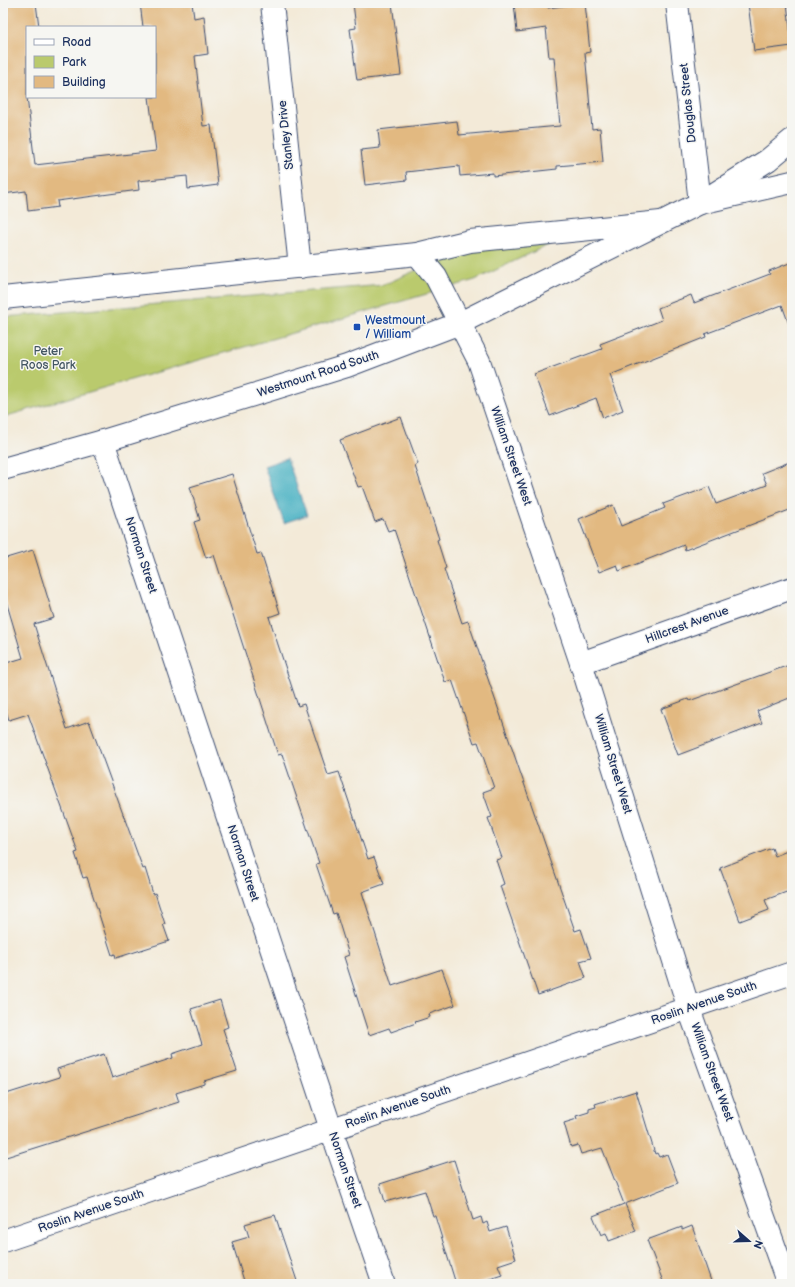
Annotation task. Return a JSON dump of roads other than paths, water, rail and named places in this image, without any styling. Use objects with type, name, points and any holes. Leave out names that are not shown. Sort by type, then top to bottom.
[{"type":"street","name":"Stanley Drive","points":[[272,3],[300,267]]},
{"type":"street","name":"Douglas Street","points":[[677,3],[700,203]]},
{"type":"street","name":"Westmount Road South","points":[[3,469],[103,441],[347,366],[460,323],[700,203],[768,160],[792,140]]},
{"type":"street","name":"Westmount Road South","points":[[700,203],[792,182]]},
{"type":"street","name":"Westmount Road South","points":[[3,298],[417,254],[470,241],[662,222]]},
{"type":"street","name":"William Street West","points":[[417,254],[436,277],[479,361],[581,663],[689,1009],[788,1284]]},
{"type":"street","name":"Norman Street","points":[[103,441],[331,1130],[384,1284]]},
{"type":"street","name":"Hillcrest Avenue","points":[[581,663],[792,588]]},
{"type":"street","name":"Roslin Avenue South","points":[[3,1241],[792,973]]},
{"type":"water","points":[[287,458],[307,515],[284,523],[264,466]]},
{"type":"place","name":"Westmount / William","points":[[357,327]]},
{"type":"park label","name":"Peter Roos Park","points":[[48,358]]}]
